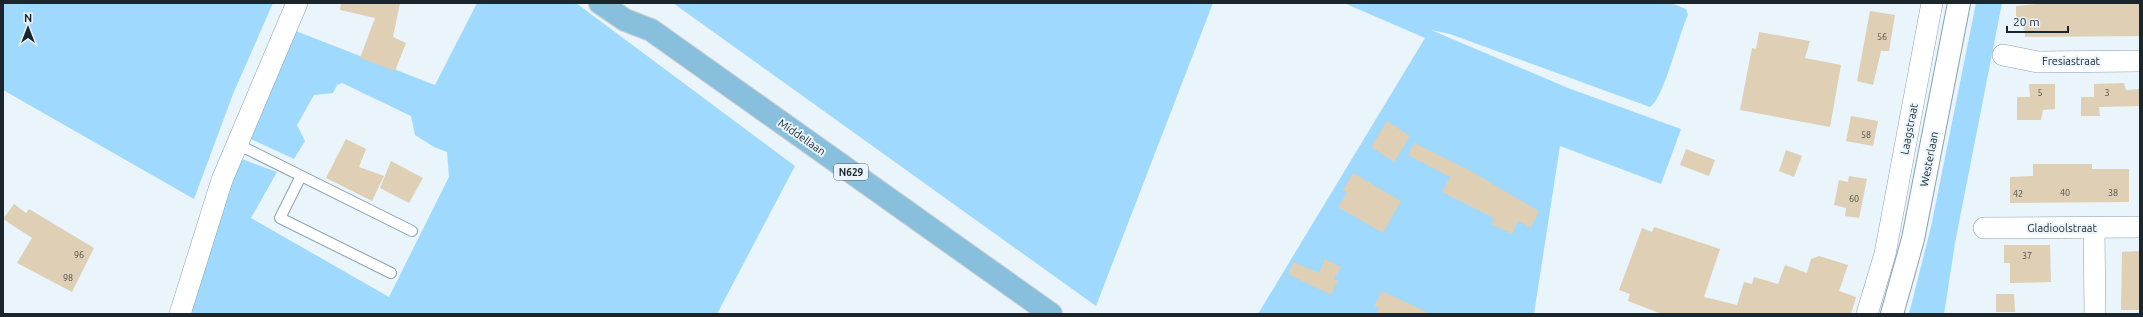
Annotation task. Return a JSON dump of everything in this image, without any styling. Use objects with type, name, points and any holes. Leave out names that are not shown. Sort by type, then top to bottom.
[{"type":"main road","name":"Middellaan","points":[[600,3],[625,20],[651,30],[1051,314]]},
{"type":"main road","name":"Middellaan","points":[[627,3],[633,7],[651,30]]},
{"type":"street","points":[[180,314],[222,180],[297,3]]},
{"type":"street","name":"Laagstraat","points":[[1867,314],[1885,254],[1932,3]]},
{"type":"street","name":"Westerlaan","points":[[1892,314],[1908,261],[1959,3]]},
{"type":"street","name":"Fresiastraat","points":[[2003,55],[2038,62],[2140,61]]},
{"type":"street","name":"Gladioolstraat","points":[[1984,228],[2140,227]]},
{"type":"street","points":[[2094,228],[2094,314]]},
{"type":"street","points":[[1885,254],[1908,261]]},
{"type":"lane","points":[[237,144],[412,231]]},
{"type":"lane","points":[[301,176],[280,218],[392,274]]},
{"type":"shaded area","points":[[3,3],[273,3],[233,94],[194,199],[3,90]]},
{"type":"shaded area","points":[[477,3],[576,3],[795,166],[717,314],[188,314],[238,164],[242,159],[277,172],[251,218],[389,297],[449,177],[447,152],[434,147],[415,135],[411,116],[342,83],[337,85],[333,93],[314,95],[297,125],[305,141],[294,159],[251,139],[293,30],[435,85]]},
{"type":"shaded area","points":[[673,3],[1213,3],[1096,306]]},
{"type":"shaded area","points":[[1344,3],[1671,3],[1686,9],[1688,15],[1666,79],[1661,92],[1650,107],[1450,34],[1431,30],[1568,88],[1681,129],[1661,184],[1560,146],[1534,314],[1258,314],[1425,38]]},
{"type":"shaded area","points":[[1976,3],[2002,3],[1955,243],[1944,314],[1909,314],[1931,227]]},
{"type":"building","points":[[341,3],[400,3],[393,37],[406,43],[395,71],[360,58],[375,18],[340,10]]},
{"type":"building","points":[[2046,3],[2139,3],[2140,36],[2025,37],[2024,25],[2016,25],[2016,6]]},
{"type":"building","points":[[1870,11],[1895,15],[1889,51],[1881,51],[1873,85],[1857,81]]},
{"type":"building","points":[[1759,32],[1810,41],[1805,58],[1841,65],[1830,127],[1740,110],[1752,48],[1756,49]]},
{"type":"building","points":[[2124,83],[2126,90],[2140,89],[2140,106],[2099,107],[2100,116],[2081,116],[2081,97],[2094,97],[2094,84]]},
{"type":"building","points":[[2029,84],[2055,84],[2055,109],[2043,110],[2041,120],[2017,120],[2017,97],[2030,97]]},
{"type":"building","points":[[1851,116],[1878,121],[1873,146],[1846,141]]},
{"type":"building","points":[[1387,121],[1410,136],[1394,162],[1371,147]]},
{"type":"building","points":[[346,139],[366,149],[359,167],[384,176],[372,201],[326,178]]},
{"type":"building","points":[[1414,143],[1469,170],[1539,211],[1531,228],[1518,221],[1512,234],[1491,224],[1494,218],[1442,192],[1450,177],[1408,155]]},
{"type":"building","points":[[1686,149],[1715,160],[1709,176],[1680,165]]},
{"type":"building","points":[[1786,150],[1802,156],[1794,177],[1779,171]]},
{"type":"building","points":[[391,161],[423,178],[409,203],[380,188]]},
{"type":"building","points":[[2033,164],[2092,164],[2092,169],[2129,169],[2129,202],[2010,203],[2010,177],[2033,176]]},
{"type":"building","points":[[1353,173],[1401,201],[1383,233],[1338,207],[1347,192],[1343,190]]},
{"type":"building","points":[[1849,176],[1867,179],[1859,218],[1845,216],[1846,208],[1834,205],[1839,180],[1848,182]]},
{"type":"building","points":[[14,204],[26,213],[29,209],[94,248],[72,292],[17,263],[32,238],[3,219]]},
{"type":"building","points":[[1654,227],[1720,249],[1704,297],[1737,305],[1744,282],[1752,284],[1754,277],[1778,284],[1785,265],[1807,273],[1811,259],[1819,256],[1848,265],[1839,291],[1856,297],[1851,314],[1662,314],[1628,301],[1630,294],[1619,290],[1642,228],[1652,232]]},
{"type":"building","points":[[2004,245],[2050,245],[2051,282],[2010,283],[2010,263],[2004,263]]},
{"type":"building","points":[[2140,251],[2140,310],[2121,310],[2122,252]]},
{"type":"building","points":[[1325,259],[1341,267],[1334,279],[1338,281],[1331,295],[1288,274],[1293,262],[1319,273]]},
{"type":"building","points":[[1382,291],[1431,314],[1376,314],[1379,308],[1374,306]]},
{"type":"building","points":[[1996,294],[2014,294],[2015,312],[1996,312]]}]
